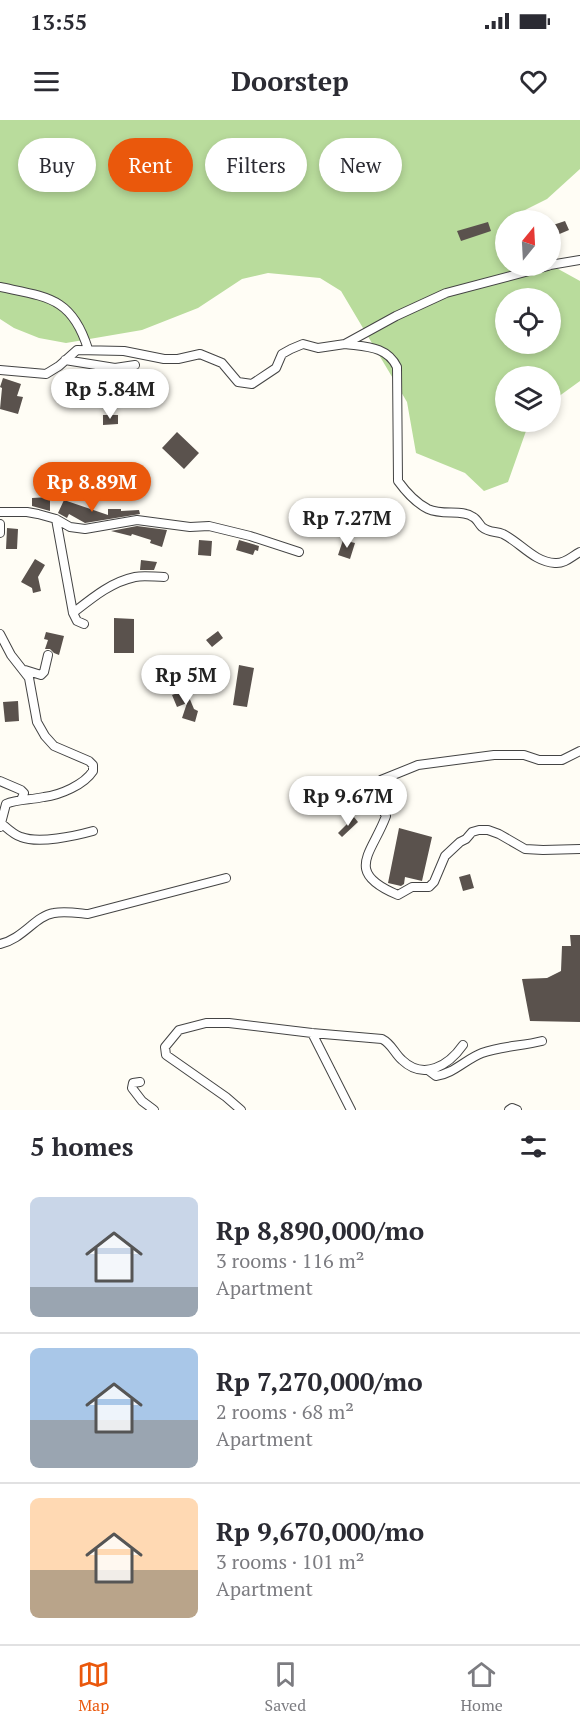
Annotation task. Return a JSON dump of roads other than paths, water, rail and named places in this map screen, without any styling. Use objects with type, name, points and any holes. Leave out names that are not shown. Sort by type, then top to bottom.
[{"type":"street","points":[[561,263],[580,260]]},
{"type":"street","points":[[345,344],[446,292],[507,276]]},
{"type":"street","points":[[0,287],[50,298],[60,304],[71,314],[83,334],[88,349]]},
{"type":"street","points":[[0,370],[46,374],[76,350],[88,349],[124,351],[165,360],[200,354],[222,363],[238,382],[252,384],[276,368],[282,354],[303,344],[318,348],[345,344],[383,351],[392,357],[397,367],[398,481],[407,493],[426,508],[434,511],[459,512],[472,516],[483,528],[492,533],[500,533],[537,557],[550,562],[558,564],[580,552]]},
{"type":"street","points":[[65,360],[115,368],[135,365]]},
{"type":"street","points":[[0,512],[27,512],[56,519],[70,527],[85,529],[137,520],[180,526],[209,526],[299,552]]},
{"type":"street","points":[[56,519],[74,613],[77,621],[84,624]]},
{"type":"street","points":[[0,524],[0,533]]},
{"type":"street","points":[[74,613],[91,598],[114,584],[137,576],[164,577]]},
{"type":"street","points":[[0,634],[11,655],[29,678],[37,722],[45,736],[54,746],[89,760],[93,765],[90,776],[55,795],[6,804],[0,825],[20,837],[31,839],[65,837],[93,831]]},
{"type":"street","points":[[25,670],[41,675],[44,672],[48,655]]},
{"type":"street","points":[[580,752],[562,760],[539,760],[524,755],[494,755],[418,765],[381,780],[377,800],[386,816],[365,857],[365,864],[368,874],[375,882],[398,895],[412,887],[429,887],[434,882],[445,856],[472,832],[479,830],[488,830],[498,834],[525,849],[580,849]]},
{"type":"street","points":[[0,781],[21,790],[24,793],[21,800]]},
{"type":"street","points":[[0,944],[19,937],[52,913],[88,914],[226,878]]},
{"type":"street","points":[[241,1110],[207,1083],[170,1059],[165,1051],[173,1035],[187,1026],[206,1023],[242,1024],[312,1034],[382,1039],[406,1064],[422,1070],[443,1066],[463,1045]]},
{"type":"street","points":[[312,1034],[351,1110]]},
{"type":"street","points":[[428,1070],[436,1076],[444,1075],[485,1052],[542,1041]]},
{"type":"street","points":[[140,1082],[133,1083],[132,1088],[142,1101],[154,1110]]},
{"type":"street","points":[[509,1110],[512,1108],[517,1110]]}]
